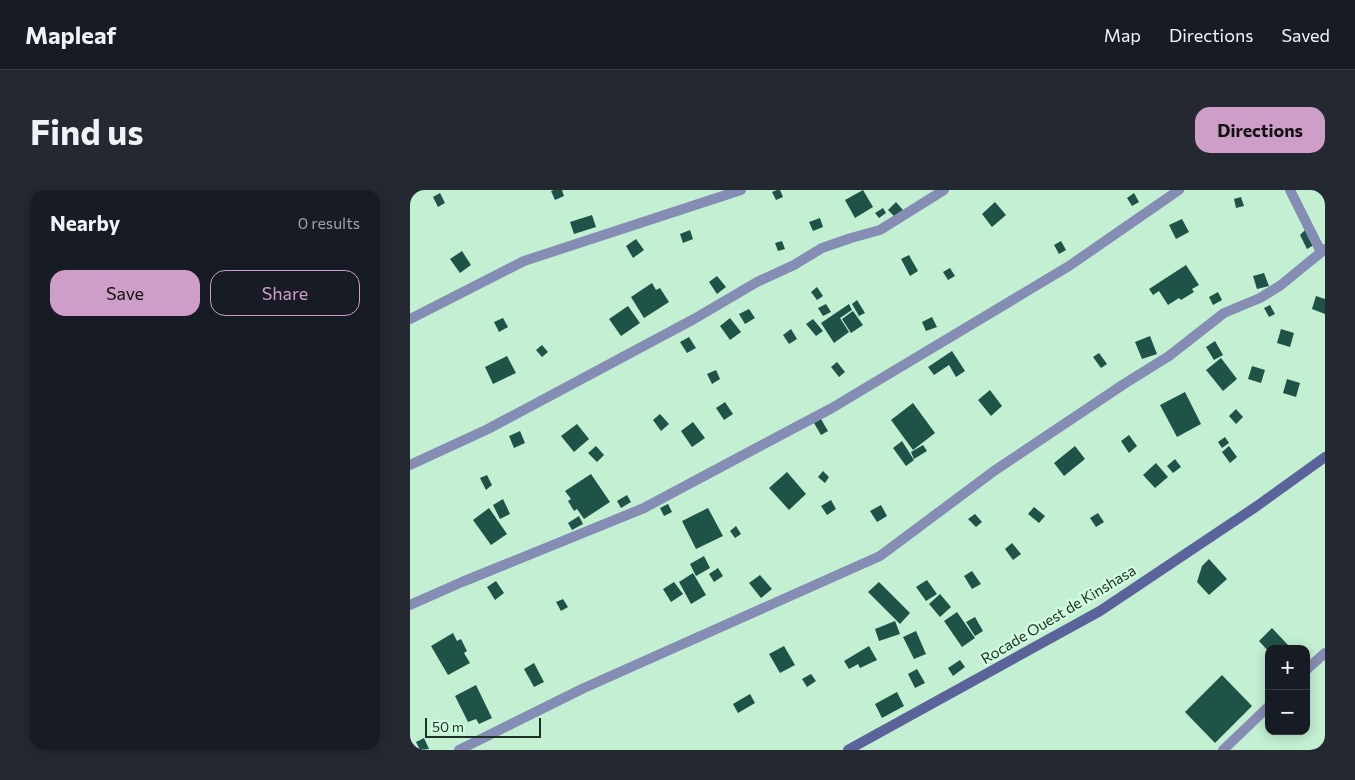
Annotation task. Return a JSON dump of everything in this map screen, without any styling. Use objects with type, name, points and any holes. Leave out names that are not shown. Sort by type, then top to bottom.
[{"type":"main road","name":"Rocade Ouest de Kinshasa","points":[[850,749],[1100,611],[1257,506],[1325,457]]},
{"type":"street","points":[[410,319],[524,261],[741,190]]},
{"type":"street","points":[[410,465],[488,429],[822,248],[880,230],[944,190]]},
{"type":"street","points":[[410,605],[644,508],[832,408],[1068,266],[1179,190]]},
{"type":"street","points":[[459,750],[584,688],[880,556],[994,471],[1169,356],[1224,313],[1260,298],[1281,285],[1323,251],[1290,190]]},
{"type":"street","points":[[1310,666],[1325,652]]},
{"type":"street","points":[[1223,750],[1265,710]]},
{"type":"building","points":[[562,190],[564,196],[555,200],[551,191]]},
{"type":"building","points":[[780,190],[783,197],[776,200],[772,192]]},
{"type":"building","points":[[863,190],[873,207],[855,218],[845,200]]},
{"type":"building","points":[[440,193],[445,203],[438,207],[433,197]]},
{"type":"building","points":[[1134,193],[1139,202],[1132,206],[1127,198]]},
{"type":"building","points":[[1241,197],[1244,206],[1236,208],[1234,199]]},
{"type":"building","points":[[896,202],[903,210],[895,217],[888,210]]},
{"type":"building","points":[[995,202],[1006,215],[992,227],[982,214]]},
{"type":"building","points":[[883,208],[886,213],[879,218],[875,213]]},
{"type":"building","points":[[592,215],[596,227],[574,234],[570,222]]},
{"type":"building","points":[[820,218],[823,227],[813,231],[809,222]]},
{"type":"building","points":[[1182,219],[1189,232],[1176,239],[1169,225]]},
{"type":"building","points":[[1306,229],[1314,245],[1307,249],[1300,235]]},
{"type":"building","points":[[690,230],[693,239],[683,243],[680,234]]},
{"type":"building","points":[[636,239],[644,250],[633,258],[626,246]]},
{"type":"building","points":[[782,241],[785,249],[778,251],[775,243]]},
{"type":"building","points":[[1061,241],[1066,250],[1059,254],[1054,245]]},
{"type":"building","points":[[462,251],[471,265],[460,273],[450,259]]},
{"type":"building","points":[[909,255],[918,271],[910,276],[901,259]]},
{"type":"building","points":[[1186,265],[1199,285],[1192,289],[1194,292],[1168,305],[1159,291],[1153,295],[1149,289]]},
{"type":"building","points":[[950,268],[955,276],[948,280],[943,272]]},
{"type":"building","points":[[1264,273],[1269,286],[1257,289],[1253,276]]},
{"type":"building","points":[[717,276],[726,287],[717,294],[709,282]]},
{"type":"building","points":[[652,283],[656,290],[660,288],[669,302],[644,318],[631,297]]},
{"type":"building","points":[[817,287],[823,296],[817,300],[811,292]]},
{"type":"building","points":[[1218,292],[1222,300],[1213,305],[1209,297]]},
{"type":"building","points":[[1316,296],[1325,299],[1325,314],[1312,309]]},
{"type":"building","points":[[857,300],[865,313],[859,316],[852,304]]},
{"type":"building","points":[[826,304],[831,312],[823,316],[818,308]]},
{"type":"building","points":[[849,304],[852,310],[840,318],[849,332],[834,343],[821,323]]},
{"type":"building","points":[[1270,305],[1275,314],[1269,317],[1264,308]]},
{"type":"building","points":[[628,306],[640,323],[621,336],[609,319]]},
{"type":"building","points":[[749,309],[755,318],[745,324],[739,314]]},
{"type":"building","points":[[853,311],[863,325],[851,333],[842,319]]},
{"type":"building","points":[[932,317],[937,327],[926,331],[922,322]]},
{"type":"building","points":[[503,318],[508,327],[499,332],[494,322]]},
{"type":"building","points":[[730,318],[741,332],[730,340],[720,326]]},
{"type":"building","points":[[813,319],[823,331],[816,336],[806,324]]},
{"type":"building","points":[[791,329],[797,339],[789,344],[783,335]]},
{"type":"building","points":[[1281,329],[1294,333],[1290,347],[1277,343]]},
{"type":"building","points":[[1150,336],[1157,354],[1142,359],[1135,342]]},
{"type":"building","points":[[689,337],[696,348],[687,353],[680,342]]},
{"type":"building","points":[[1215,341],[1223,355],[1214,360],[1206,347]]},
{"type":"building","points":[[542,345],[548,352],[542,357],[536,350]]},
{"type":"building","points":[[952,351],[965,371],[956,377],[949,365],[934,375],[928,367]]},
{"type":"building","points":[[1099,353],[1107,364],[1101,368],[1093,357]]},
{"type":"building","points":[[507,356],[516,373],[493,384],[485,367]]},
{"type":"building","points":[[1221,358],[1237,379],[1223,391],[1206,370]]},
{"type":"building","points":[[837,362],[845,372],[839,377],[831,367]]},
{"type":"building","points":[[1252,366],[1265,370],[1261,383],[1248,379]]},
{"type":"building","points":[[716,370],[720,379],[712,384],[707,374]]},
{"type":"building","points":[[1287,379],[1300,383],[1296,397],[1283,393]]},
{"type":"building","points":[[990,390],[1002,406],[991,416],[978,400]]},
{"type":"building","points":[[1185,392],[1201,424],[1177,437],[1160,405]]},
{"type":"building","points":[[725,402],[733,414],[724,420],[716,408]]},
{"type":"building","points":[[913,403],[935,433],[913,450],[891,420]]},
{"type":"building","points":[[1236,409],[1243,417],[1236,424],[1229,416]]},
{"type":"building","points":[[660,414],[669,424],[661,431],[653,420]]},
{"type":"building","points":[[821,419],[828,431],[821,435],[814,423]]},
{"type":"building","points":[[693,422],[705,438],[692,447],[681,431]]},
{"type":"building","points":[[577,424],[589,439],[574,452],[561,436]]},
{"type":"building","points":[[520,431],[525,443],[514,448],[509,436]]},
{"type":"building","points":[[1129,435],[1137,446],[1129,453],[1121,441]]},
{"type":"building","points":[[1225,437],[1229,443],[1222,448],[1218,442]]},
{"type":"building","points":[[902,441],[914,460],[906,466],[893,448]]},
{"type":"building","points":[[923,445],[927,451],[914,459],[911,452]]},
{"type":"building","points":[[596,446],[604,455],[597,462],[588,453]]},
{"type":"building","points":[[1075,446],[1085,459],[1064,476],[1054,463]]},
{"type":"building","points":[[1229,446],[1237,457],[1230,463],[1222,452]]},
{"type":"building","points":[[1175,459],[1181,467],[1173,473],[1167,466]]},
{"type":"building","points":[[1156,463],[1168,477],[1155,488],[1143,475]]},
{"type":"building","points":[[823,471],[829,477],[825,483],[818,477]]},
{"type":"building","points":[[787,472],[806,494],[789,510],[769,488]]},
{"type":"building","points":[[591,474],[610,502],[584,519],[577,509],[574,511],[568,501],[571,499],[565,491]]},
{"type":"building","points":[[487,475],[492,485],[486,490],[480,478]]},
{"type":"building","points":[[627,495],[631,502],[621,508],[617,501]]},
{"type":"building","points":[[503,499],[510,514],[500,519],[493,505]]},
{"type":"building","points":[[831,500],[836,509],[827,515],[821,506]]},
{"type":"building","points":[[668,504],[672,512],[664,516],[660,508]]},
{"type":"building","points":[[881,505],[887,516],[877,522],[870,511]]},
{"type":"building","points":[[1034,507],[1045,516],[1039,523],[1028,514]]},
{"type":"building","points":[[489,508],[507,534],[491,545],[473,520]]},
{"type":"building","points":[[708,508],[723,536],[696,549],[682,521]]},
{"type":"building","points":[[1098,513],[1104,522],[1096,527],[1090,518]]},
{"type":"building","points":[[975,514],[982,522],[976,527],[968,519]]},
{"type":"building","points":[[579,516],[583,524],[572,530],[568,523]]},
{"type":"building","points":[[736,526],[741,534],[735,538],[730,531]]},
{"type":"building","points":[[1012,543],[1021,554],[1013,560],[1005,549]]},
{"type":"building","points":[[704,556],[710,568],[696,576],[690,564]]},
{"type":"building","points":[[1209,559],[1227,579],[1209,595],[1197,582],[1202,566]]},
{"type":"building","points":[[718,568],[723,576],[714,582],[709,574]]},
{"type":"building","points":[[972,571],[981,584],[972,589],[964,576]]},
{"type":"building","points":[[693,573],[706,595],[691,604],[679,582]]},
{"type":"building","points":[[760,575],[772,589],[761,598],[749,583]]},
{"type":"building","points":[[927,580],[937,594],[926,601],[916,587]]},
{"type":"building","points":[[496,581],[504,593],[495,600],[487,587]]},
{"type":"building","points":[[674,582],[683,594],[671,602],[663,589]]},
{"type":"building","points":[[879,582],[910,613],[900,624],[868,592]]},
{"type":"building","points":[[940,594],[951,607],[940,617],[929,604]]},
{"type":"building","points":[[563,599],[568,607],[561,611],[556,602]]},
{"type":"building","points":[[957,612],[975,638],[962,647],[944,621]]},
{"type":"building","points":[[975,617],[983,631],[975,636],[966,622]]},
{"type":"building","points":[[895,621],[900,634],[879,641],[875,629]]},
{"type":"building","points":[[1272,628],[1288,645],[1265,645],[1265,648],[1259,641]]},
{"type":"building","points":[[916,631],[926,654],[914,659],[903,637]]},
{"type":"building","points":[[453,633],[457,641],[461,639],[467,651],[464,653],[470,663],[448,675],[431,646]]},
{"type":"building","points":[[784,646],[795,665],[780,673],[769,654]]},
{"type":"building","points":[[869,646],[877,660],[860,668],[858,664],[849,669],[844,661]]},
{"type":"building","points":[[960,660],[965,667],[953,676],[948,668]]},
{"type":"building","points":[[534,663],[544,682],[534,687],[524,669]]},
{"type":"building","points":[[917,669],[925,683],[915,688],[908,674]]},
{"type":"building","points":[[811,674],[816,681],[807,687],[802,679]]},
{"type":"building","points":[[1222,675],[1252,706],[1215,743],[1185,712]]},
{"type":"building","points":[[476,685],[492,718],[479,724],[476,719],[468,722],[455,696]]},
{"type":"building","points":[[897,692],[904,706],[882,718],[875,704]]},
{"type":"building","points":[[750,694],[755,703],[738,713],[733,704]]},
{"type":"building","points":[[424,738],[429,749],[420,750],[416,742]]}]
